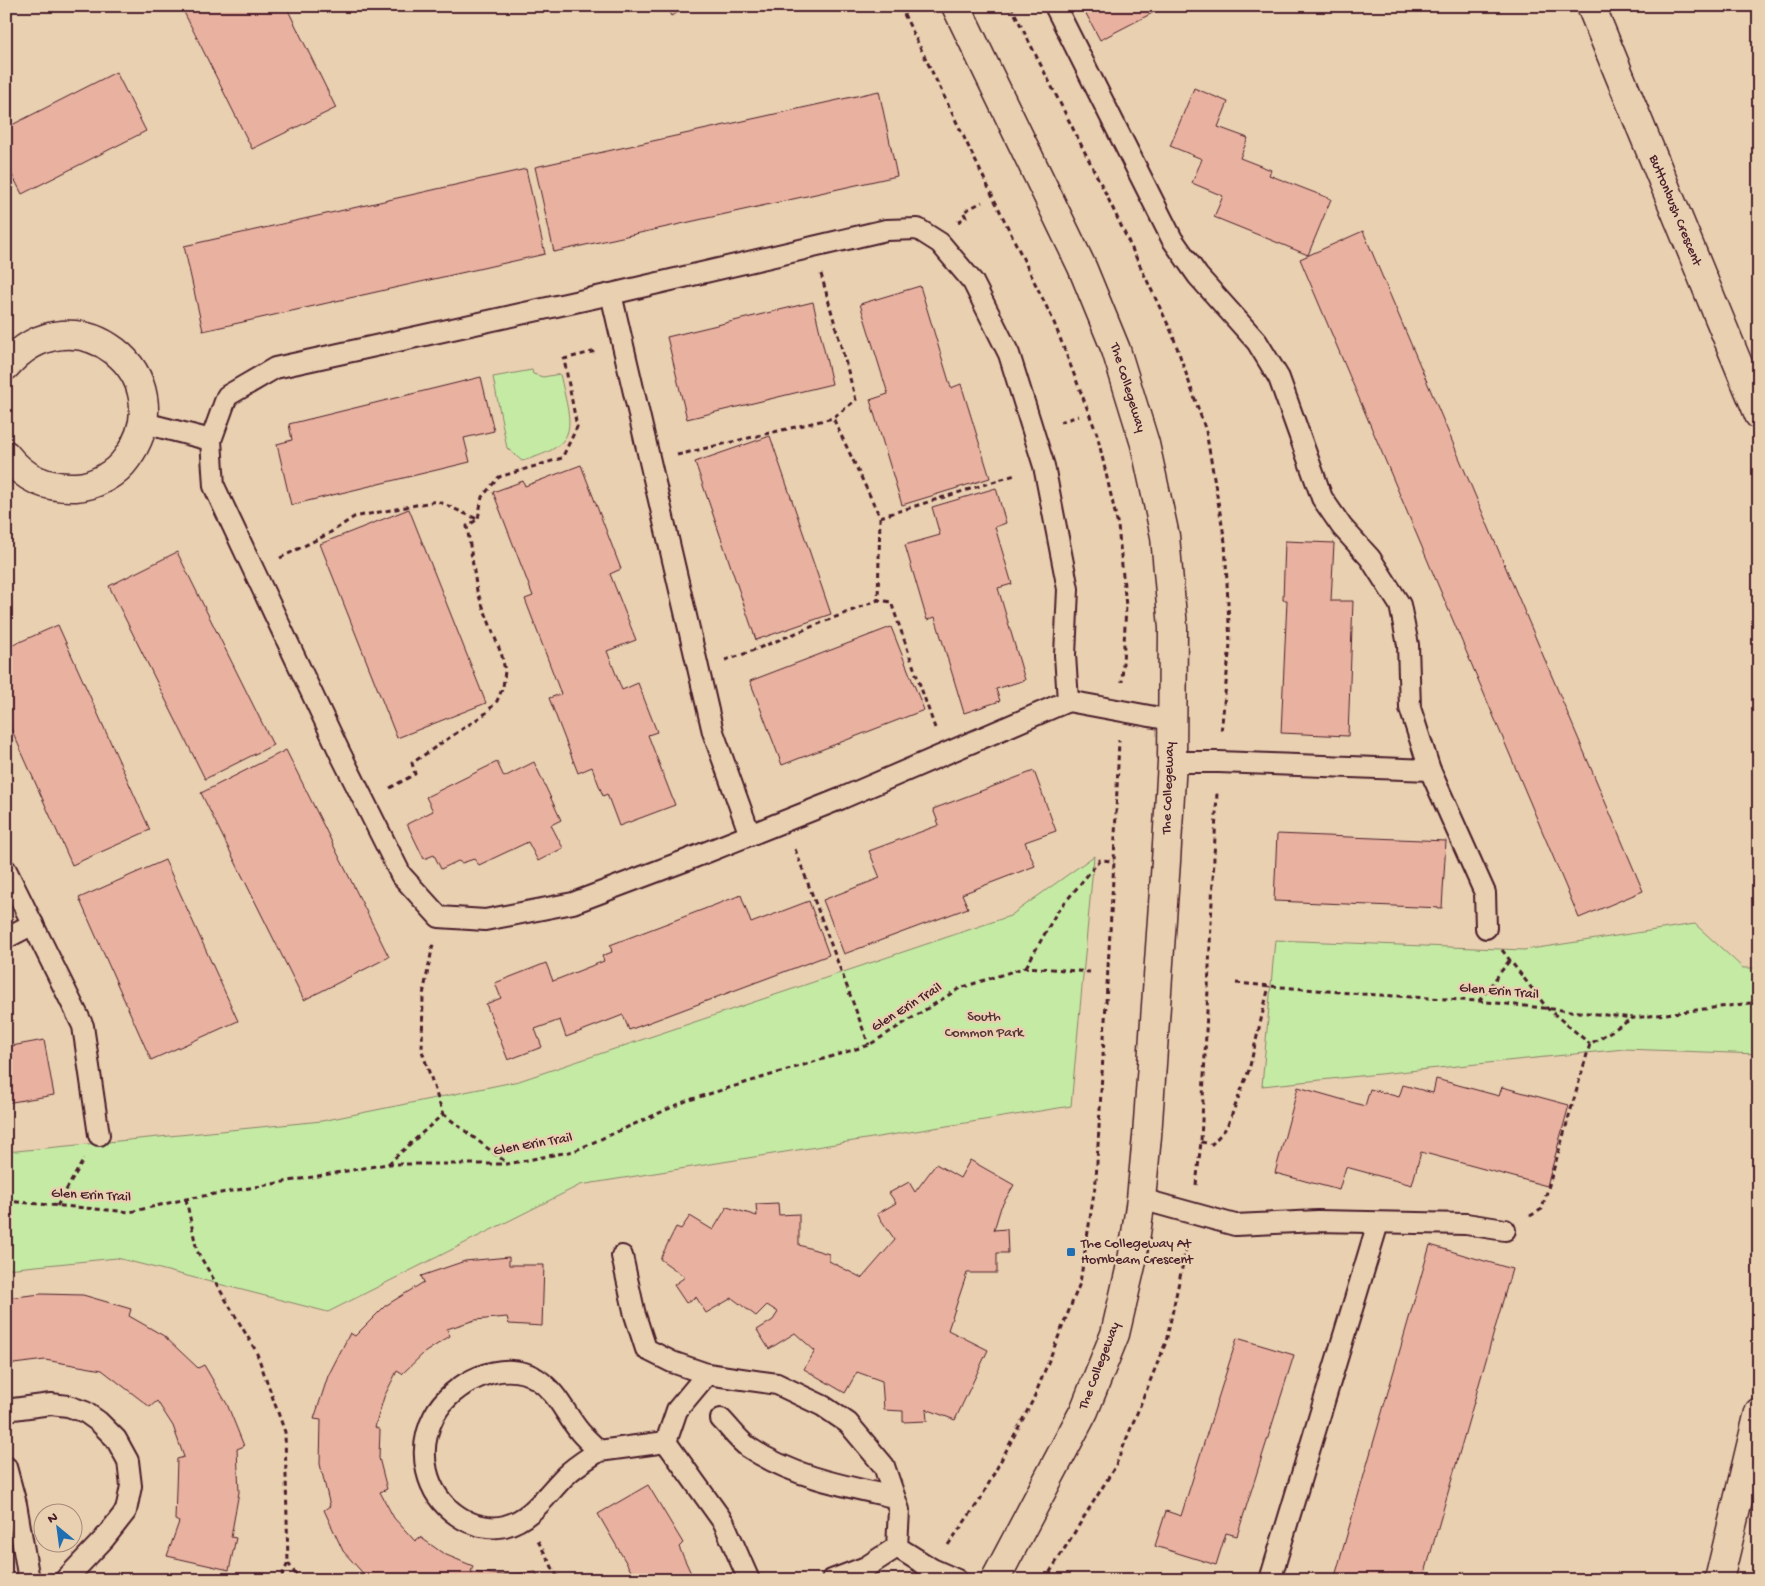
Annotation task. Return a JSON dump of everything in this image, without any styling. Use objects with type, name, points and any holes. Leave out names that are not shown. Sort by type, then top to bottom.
[{"type":"street","name":"The Collegeway","points":[[956,6],[1082,266],[1116,350],[1145,444],[1165,536],[1173,628],[1172,762],[1148,1126],[1141,1199],[1132,1261],[1115,1334],[1084,1411],[995,1580]]},
{"type":"street","name":"Buttonbush Crescent","points":[[1591,6],[1759,415]]},
{"type":"street","points":[[6,366],[17,354],[36,341],[59,334],[83,335],[105,343],[124,358],[137,377],[144,400],[144,423],[137,446],[123,465],[104,479],[82,486],[58,487],[35,480],[9,466]]},
{"type":"street","points":[[1719,1580],[1759,1412]]},
{"type":"lane","points":[[1055,6],[1172,239],[1198,276],[1257,342],[1279,378],[1322,498],[1342,527],[1370,558],[1400,605],[1408,645],[1410,708],[1430,770],[1485,893],[1486,928]]},
{"type":"lane","points":[[1068,701],[1066,656],[1068,589],[1044,466],[1009,354],[973,282],[940,243],[918,229],[886,230],[611,294],[275,368],[227,396],[211,440],[214,486],[254,571],[401,876],[439,917],[485,920],[572,903],[785,821],[1068,701],[1171,720]]},
{"type":"lane","points":[[611,294],[713,732],[750,835]]},
{"type":"lane","points":[[144,423],[211,440]]},
{"type":"lane","points":[[1172,762],[1430,770]]},
{"type":"lane","points":[[6,870],[83,1026],[98,1134]]},
{"type":"lane","points":[[6,938],[33,924]]},
{"type":"lane","points":[[1141,1199],[1235,1225],[1318,1221],[1466,1224],[1505,1230]]},
{"type":"lane","points":[[1270,1580],[1378,1223]]},
{"type":"lane","points":[[622,1256],[635,1315],[646,1349],[672,1362],[707,1374],[776,1384],[823,1406],[848,1423],[884,1466],[899,1510],[898,1547]]},
{"type":"lane","points":[[599,1451],[580,1431],[552,1391],[536,1378],[516,1371],[495,1372],[470,1381],[448,1398],[434,1415],[426,1434],[424,1456],[427,1476],[436,1494],[450,1510],[467,1522],[487,1527],[503,1527],[518,1522],[532,1513],[566,1476],[599,1451],[666,1442]]},
{"type":"lane","points":[[666,1442],[677,1410],[707,1374]]},
{"type":"lane","points":[[6,1410],[51,1404],[68,1406],[84,1412],[99,1422],[116,1439],[128,1461],[131,1486],[126,1511],[104,1540],[65,1580]]},
{"type":"lane","points":[[721,1419],[746,1446],[779,1465],[828,1482],[894,1497]]},
{"type":"lane","points":[[666,1442],[724,1523],[749,1580]]},
{"type":"lane","points":[[6,1467],[16,1504],[29,1580]]},
{"type":"lane","points":[[898,1547],[932,1569],[957,1580]]},
{"type":"lane","points":[[832,1580],[866,1567],[898,1547]]},
{"type":"path","points":[[900,6],[1052,320],[1097,434],[1118,526],[1126,606],[1096,1180],[1080,1283],[1033,1400],[980,1500],[932,1569]]},
{"type":"path","points":[[650,461],[833,418],[856,400],[813,246]]},
{"type":"path","points":[[365,802],[415,774],[412,763],[486,713],[497,701],[503,687],[505,671],[502,656],[477,591],[467,526],[478,519],[482,498],[498,477],[562,458],[577,427],[564,359],[623,345]]},
{"type":"path","points":[[833,418],[880,517],[878,600]]},
{"type":"path","points":[[880,517],[1044,466]]},
{"type":"path","points":[[254,571],[328,534],[354,517],[437,501],[478,519]]},
{"type":"path","points":[[698,668],[739,656],[878,600],[892,602],[944,754]]},
{"type":"path","points":[[785,821],[869,1045]]},
{"type":"path","points":[[1026,967],[1057,912],[1100,860],[1114,861]]},
{"type":"path","points":[[439,917],[423,995],[422,1050],[443,1114],[507,1164]]},
{"type":"path","points":[[1478,1001],[1510,961],[1547,1008],[1590,1044]]},
{"type":"path","name":"Glen Erin Trail","points":[[6,1201],[130,1212],[186,1199],[387,1164],[507,1164],[574,1151],[686,1101],[869,1045],[960,988],[1026,967],[1090,972]]},
{"type":"path","name":"Glen Erin Trail","points":[[1236,983],[1478,1001],[1634,1018],[1759,1002]]},
{"type":"path","points":[[1201,1142],[1212,1144],[1227,1127],[1249,1070],[1269,986]]},
{"type":"path","points":[[1505,1230],[1542,1209],[1590,1044],[1634,1018]]},
{"type":"path","points":[[387,1164],[443,1114]]},
{"type":"path","points":[[57,1206],[98,1134]]},
{"type":"path","points":[[186,1199],[197,1252],[256,1351],[285,1432],[288,1563],[280,1580]]},
{"type":"path","points":[[525,1517],[560,1580]]},
{"type":"path","points":[[288,1563],[300,1580]]},
{"type":"green space","points":[[532,370],[533,374],[543,377],[560,374],[569,420],[568,431],[564,440],[555,448],[542,455],[522,461],[507,448],[493,377]]},
{"type":"green space","name":"South Common Park","points":[[1094,856],[1071,1106],[580,1185],[328,1312],[117,1258],[6,1269],[6,1152],[322,1121],[519,1081],[1010,916]]},
{"type":"green space","points":[[1695,924],[1743,968],[1759,968],[1759,1054],[1624,1049],[1262,1086],[1275,940],[1524,950]]},
{"type":"building","points":[[181,6],[286,6],[336,108],[252,149]]},
{"type":"building","points":[[666,6],[690,6],[671,16]]},
{"type":"building","points":[[1082,6],[1166,6],[1100,40]]},
{"type":"building","points":[[116,72],[146,131],[22,194],[6,163],[6,128]]},
{"type":"building","points":[[1194,88],[1228,102],[1218,127],[1248,138],[1240,158],[1271,170],[1269,175],[1331,199],[1308,255],[1214,217],[1223,196],[1192,183],[1202,159],[1170,146]]},
{"type":"building","points":[[879,91],[897,176],[554,252],[535,167]]},
{"type":"building","points":[[526,169],[545,254],[203,331],[184,246]]},
{"type":"building","points":[[1363,231],[1643,891],[1579,918],[1300,259]]},
{"type":"building","points":[[920,286],[951,388],[961,384],[990,478],[902,505],[870,400],[888,394],[860,304]]},
{"type":"building","points":[[813,302],[832,384],[687,419],[667,337]]},
{"type":"building","points":[[481,377],[494,431],[464,438],[470,462],[291,505],[277,444],[292,440],[289,424]]},
{"type":"building","points":[[770,436],[831,614],[756,640],[695,462]]},
{"type":"building","points":[[581,465],[621,569],[610,574],[636,640],[607,651],[622,690],[638,683],[657,732],[648,735],[675,805],[619,826],[607,794],[603,796],[592,767],[578,773],[549,698],[561,694],[525,599],[533,596],[493,492],[523,481],[525,486]]},
{"type":"building","points":[[996,488],[1006,523],[995,527],[1012,584],[998,588],[1025,680],[996,689],[1000,701],[964,713],[935,617],[927,620],[905,545],[940,535],[932,507]]},
{"type":"building","points":[[409,509],[486,703],[397,738],[320,544]]},
{"type":"building","points":[[1285,541],[1334,543],[1331,601],[1353,601],[1348,736],[1281,733],[1287,600],[1283,600]]},
{"type":"building","points":[[177,552],[273,745],[205,779],[109,586]]},
{"type":"building","points":[[58,625],[150,830],[72,865],[6,717],[6,648]]},
{"type":"building","points":[[891,627],[924,710],[782,765],[750,681]]},
{"type":"building","points":[[286,750],[389,957],[304,1000],[201,793]]},
{"type":"building","points":[[497,762],[504,777],[534,762],[561,820],[551,825],[563,848],[538,861],[528,842],[479,865],[474,859],[462,863],[458,861],[441,869],[434,855],[424,859],[407,824],[433,811],[426,797]]},
{"type":"building","points":[[1034,771],[1056,831],[1025,842],[1035,866],[962,894],[968,908],[844,954],[823,900],[880,878],[869,851],[939,825],[933,809]]},
{"type":"building","points":[[1277,834],[1446,841],[1442,908],[1274,901]]},
{"type":"building","points":[[165,860],[238,1021],[151,1060],[79,898]]},
{"type":"building","points":[[741,895],[751,923],[809,901],[829,955],[629,1030],[623,1015],[566,1037],[560,1020],[535,1029],[542,1047],[508,1060],[486,1004],[501,998],[495,983],[546,963],[553,981],[604,961],[602,956],[612,952],[610,945]]},
{"type":"building","points":[[44,1040],[54,1095],[6,1103],[6,1047]]},
{"type":"building","points":[[1436,1079],[1499,1096],[1502,1087],[1569,1105],[1547,1186],[1421,1152],[1412,1185],[1346,1167],[1339,1190],[1275,1173],[1298,1087],[1365,1106],[1370,1089],[1399,1097],[1403,1085],[1433,1093]]},
{"type":"building","points":[[970,1160],[1014,1185],[1001,1207],[994,1230],[1007,1229],[1008,1253],[997,1253],[997,1273],[967,1273],[948,1330],[988,1350],[955,1420],[926,1409],[927,1421],[903,1422],[903,1411],[884,1410],[882,1381],[857,1372],[845,1393],[804,1369],[815,1351],[795,1333],[769,1349],[757,1330],[773,1320],[778,1312],[767,1305],[756,1316],[732,1298],[706,1313],[696,1297],[686,1303],[674,1285],[685,1277],[660,1259],[676,1227],[681,1229],[690,1216],[713,1230],[727,1207],[757,1216],[756,1204],[778,1203],[779,1215],[799,1214],[799,1245],[829,1254],[829,1261],[862,1278],[895,1240],[877,1214],[896,1203],[889,1193],[909,1182],[915,1192],[936,1164],[960,1178]]},
{"type":"building","points":[[1430,1245],[1512,1269],[1423,1580],[1334,1580]]},
{"type":"building","points":[[509,1257],[509,1265],[544,1265],[542,1326],[509,1324],[507,1317],[475,1320],[447,1329],[450,1336],[424,1353],[402,1374],[397,1371],[384,1397],[375,1427],[380,1430],[379,1458],[387,1489],[380,1492],[394,1518],[415,1541],[420,1537],[444,1554],[473,1566],[471,1572],[503,1575],[536,1572],[538,1580],[369,1580],[343,1551],[324,1510],[330,1506],[320,1464],[321,1420],[314,1419],[328,1376],[350,1333],[355,1336],[385,1306],[424,1282],[421,1276],[465,1261]]},
{"type":"building","points":[[41,1294],[83,1295],[131,1309],[129,1316],[164,1336],[198,1368],[204,1365],[227,1404],[244,1446],[237,1449],[239,1492],[231,1537],[236,1538],[229,1570],[167,1556],[179,1522],[175,1520],[177,1459],[184,1457],[173,1426],[157,1401],[150,1407],[102,1370],[45,1360],[6,1365],[6,1298]]},
{"type":"building","points":[[1237,1338],[1294,1355],[1237,1536],[1226,1533],[1216,1565],[1155,1546],[1166,1511],[1181,1516]]},
{"type":"building","points":[[648,1485],[683,1543],[679,1547],[694,1580],[628,1580],[625,1575],[631,1571],[598,1514]]},
{"type":"place","name":"The Collegeway At Hornbeam Crescent","points":[[1071,1252]]}]
